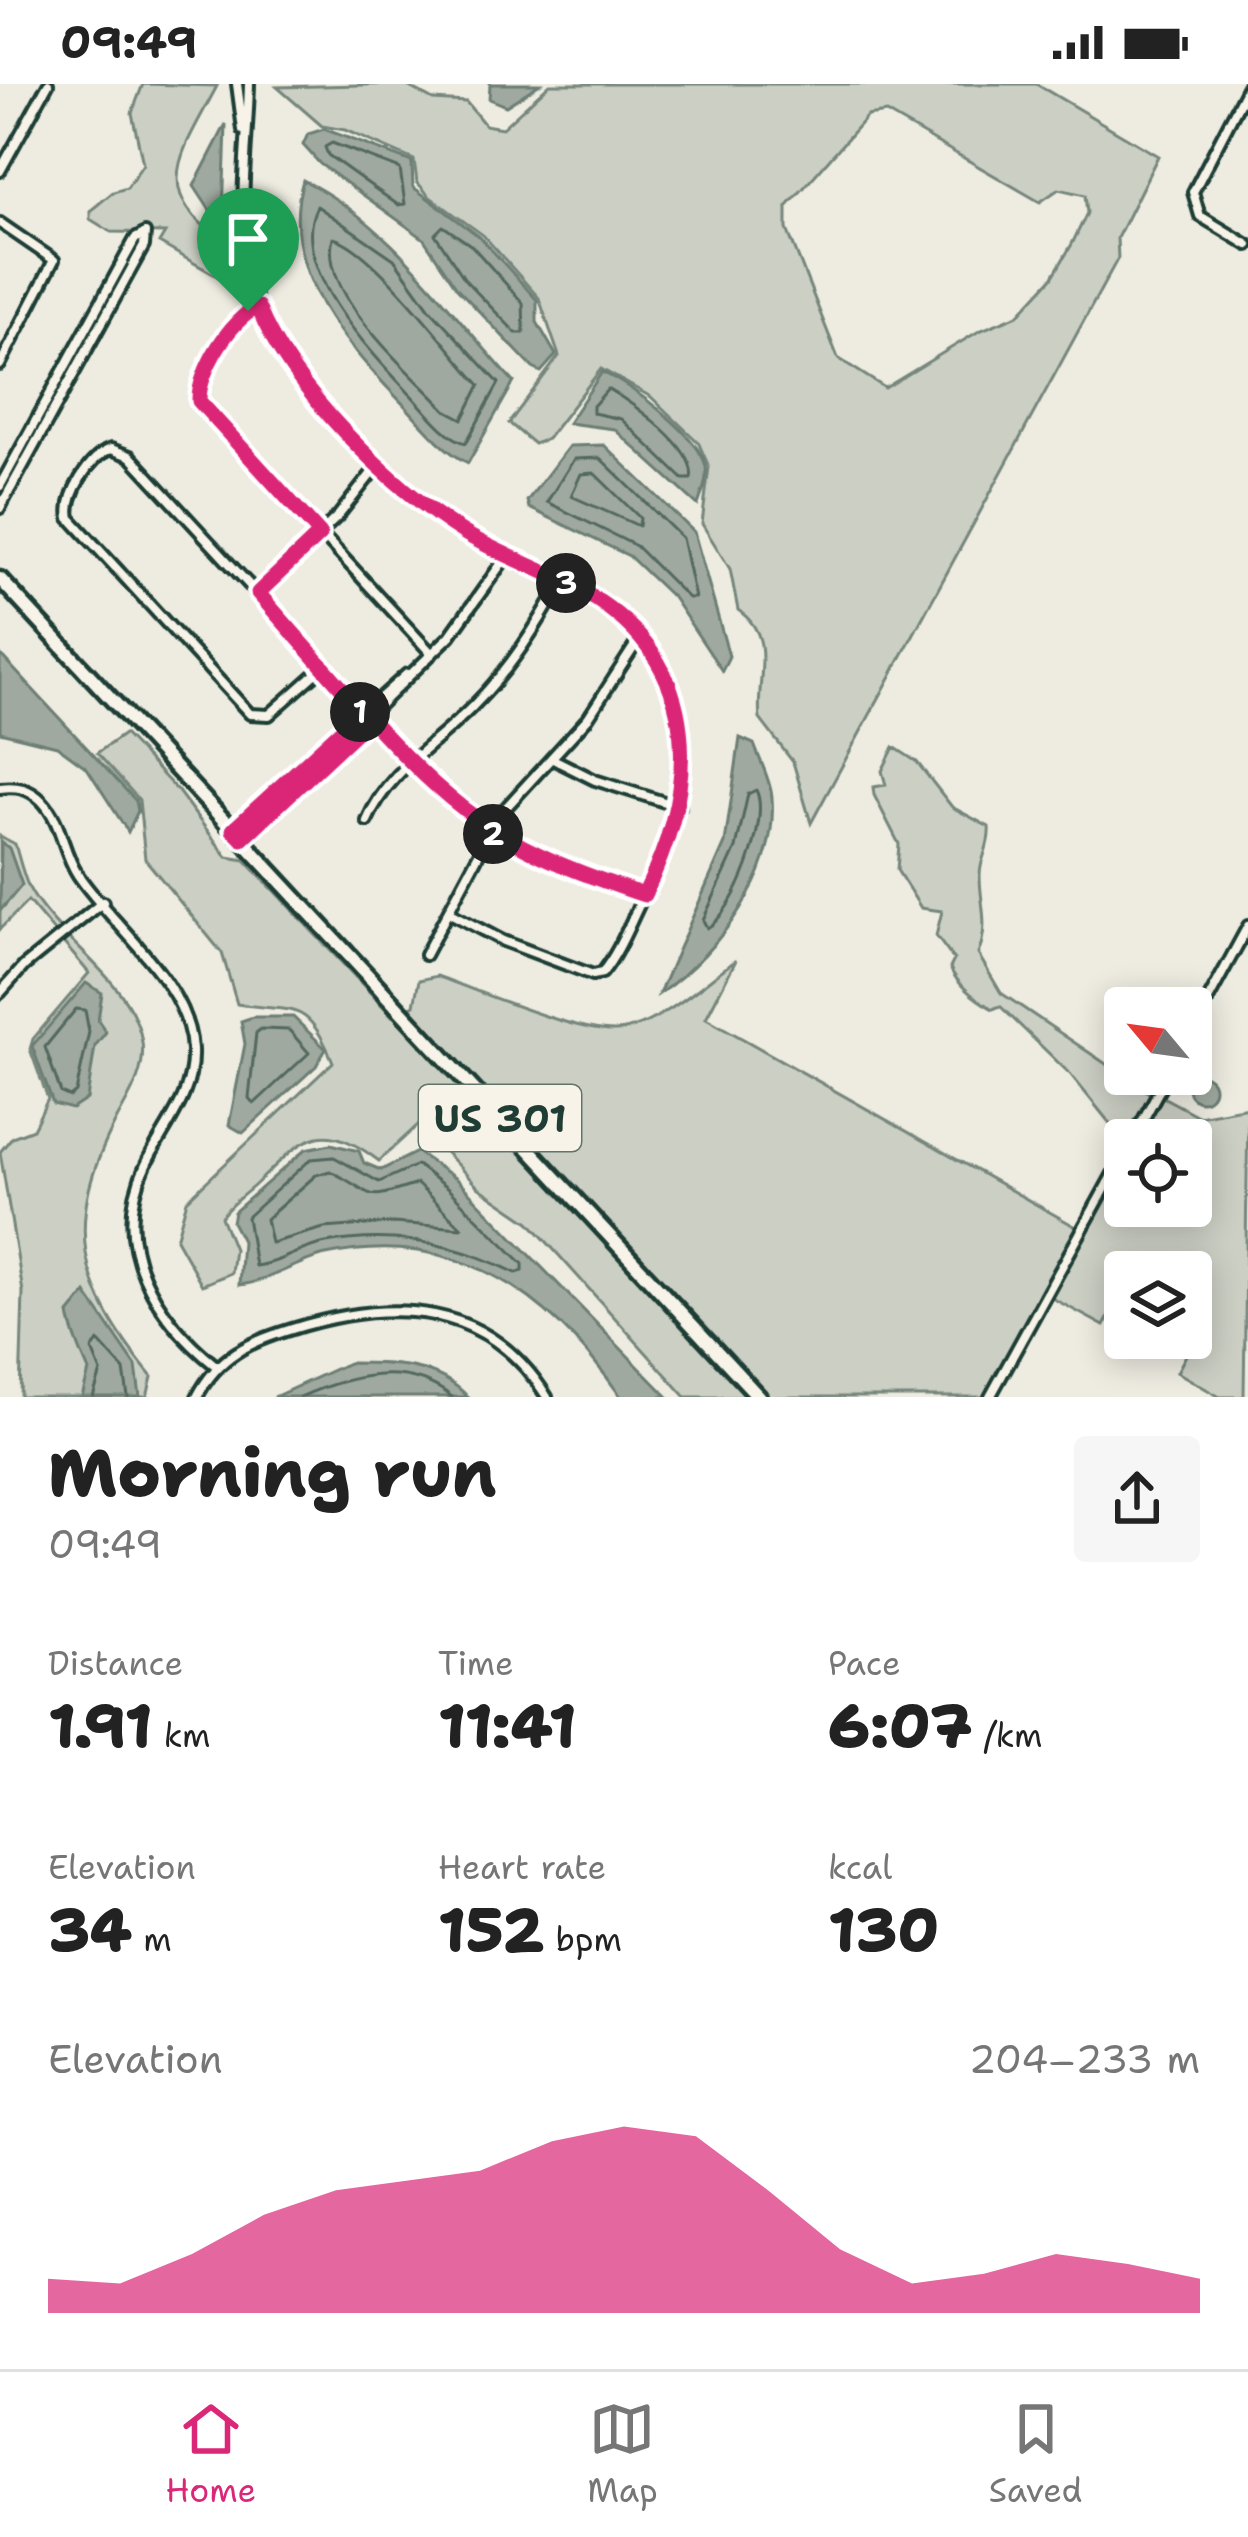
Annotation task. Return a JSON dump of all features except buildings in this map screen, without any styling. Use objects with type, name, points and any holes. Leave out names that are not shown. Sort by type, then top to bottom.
[{"type":"main road","name":"US 301","points":[[0,579],[759,1397]]},
{"type":"street","points":[[0,171],[48,84]]},
{"type":"street","points":[[237,84],[243,133]]},
{"type":"street","points":[[249,84],[243,133],[242,228],[258,307],[294,371],[379,464],[443,519],[506,557],[597,600],[638,638],[666,682],[679,723],[680,808],[610,962],[593,975],[503,940],[448,912]]},
{"type":"street","points":[[1248,86],[1193,192],[1200,215],[1248,245]]},
{"type":"street","points":[[0,223],[54,260],[0,365]]},
{"type":"street","points":[[0,487],[135,239],[145,233],[144,246],[0,508]]},
{"type":"street","points":[[258,307],[232,327],[200,386],[199,401],[432,654]]},
{"type":"street","points":[[322,668],[268,715],[248,712],[69,516],[70,503],[94,458],[108,446],[130,456],[410,763],[490,832],[562,867],[644,895]]},
{"type":"street","points":[[258,593],[320,534],[379,464]]},
{"type":"street","points":[[238,835],[370,719],[479,600],[506,557]]},
{"type":"street","points":[[367,821],[378,797],[502,675],[562,581]]},
{"type":"street","points":[[425,956],[508,803],[553,759],[599,702],[638,638]]},
{"type":"street","points":[[238,835],[362,711],[432,654]]},
{"type":"street","points":[[553,759],[595,780],[680,808]]},
{"type":"street","points":[[0,788],[22,787],[43,802],[78,875],[103,902],[188,1023],[193,1053],[184,1102],[146,1165],[133,1200],[136,1261],[155,1304],[216,1366]]},
{"type":"street","points":[[0,993],[24,966],[103,902]]},
{"type":"street","points":[[1212,992],[1248,926]]},
{"type":"street","points":[[991,1397],[1104,1190]]},
{"type":"street","points":[[197,1397],[216,1366],[260,1339],[379,1309],[466,1324],[528,1365],[547,1397]]},
{"type":"shaded area","points":[[143,84],[217,86],[184,151],[179,187],[185,205],[223,240],[231,284],[159,243],[165,233],[111,232],[90,219],[90,211],[113,192],[127,188],[143,164],[132,113]]},
{"type":"shaded area","points":[[404,84],[433,100],[466,102],[485,125],[502,128],[550,84],[1036,84],[1158,156],[1117,238],[1118,258],[811,823],[793,762],[760,719],[758,633],[738,610],[730,569],[702,524],[709,467],[698,442],[651,397],[601,369],[547,439],[534,444],[509,423],[559,356],[539,298],[483,235],[430,197],[417,182],[414,160],[345,130],[322,126],[277,87]],"holes":[[[886,113],[1040,202],[1059,189],[1085,195],[1087,213],[1052,278],[1018,315],[979,331],[885,388],[838,358],[787,229],[787,207],[867,116]]]},
{"type":"shaded area","points":[[124,734],[177,790],[227,857],[245,860],[392,1016],[398,1013],[754,1397],[686,1397],[529,1222],[478,1187],[419,1124],[379,1161],[358,1147],[325,1136],[299,1146],[221,1217],[234,1249],[231,1273],[202,1285],[176,1239],[187,1200],[333,1062],[315,1027],[297,1012],[237,1004],[222,953],[145,859],[139,800],[97,753]]},
{"type":"shaded area","points":[[894,747],[917,762],[952,807],[989,827],[980,869],[984,924],[978,954],[1001,993],[1104,1063],[1104,1095],[1152,1095],[1138,1119],[1106,1119],[1071,1075],[1000,1006],[993,1009],[980,1001],[954,975],[950,968],[954,960],[936,936],[942,911],[921,908],[897,870],[899,844],[874,795],[873,787],[886,785],[882,771]]},
{"type":"shaded area","points":[[0,836],[15,844],[27,883],[42,907],[124,999],[142,1042],[139,1073],[100,1156],[84,1223],[94,1284],[127,1345],[152,1377],[147,1397],[20,1397],[23,1292],[0,1152],[12,1137],[33,1129],[48,1099],[30,1049],[33,1039],[89,973],[28,901],[0,929]]},
{"type":"shaded area","points":[[736,960],[706,1018],[1078,1228],[986,1397],[764,1397],[405,1010],[414,1005],[419,980],[437,976],[560,1021],[625,1030],[669,1010]]},
{"type":"shaded area","points":[[1161,1096],[1198,1116],[1248,1107],[1244,1397],[1220,1397],[1177,1372],[1184,1359],[1212,1359],[1212,1251],[1104,1251],[1104,1326],[1050,1297],[1104,1199],[1104,1227],[1212,1227],[1212,1119],[1148,1119]]},
{"type":"water","points":[[490,84],[540,84],[506,106],[489,99]]},
{"type":"water","points":[[226,124],[223,218],[215,218],[194,186]]},
{"type":"water","points":[[324,129],[412,162],[413,187],[480,237],[537,300],[537,322],[556,355],[541,372],[457,288],[423,238],[320,164],[303,145],[308,134]]},
{"type":"water","points":[[303,180],[335,198],[391,245],[514,382],[468,463],[435,438],[384,384],[323,306],[300,246],[297,213]]},
{"type":"water","points":[[602,372],[646,399],[691,441],[706,467],[698,505],[614,429],[568,423]]},
{"type":"water","points":[[604,445],[694,532],[729,656],[722,671],[674,599],[629,556],[529,508],[527,501],[569,446]]},
{"type":"water","points":[[0,654],[136,801],[138,811],[128,832],[87,768],[57,746],[0,732]]},
{"type":"water","points":[[740,738],[754,744],[771,791],[765,855],[740,909],[722,934],[659,994],[725,843]]},
{"type":"water","points":[[1,842],[9,848],[22,885],[0,911]]},
{"type":"water","points":[[86,983],[102,993],[98,1020],[106,1032],[95,1046],[87,1099],[72,1109],[53,1104],[32,1046]]},
{"type":"water","points":[[293,1017],[326,1049],[316,1066],[243,1133],[229,1125],[245,1044],[241,1021]]},
{"type":"water","points":[[1213,1083],[1214,1088],[1213,1093],[1211,1098],[1191,1098],[1212,1095]]},
{"type":"water","points":[[331,1144],[359,1151],[364,1163],[381,1170],[417,1152],[456,1179],[668,1397],[621,1397],[564,1327],[531,1299],[459,1260],[418,1251],[374,1249],[326,1255],[239,1285],[242,1241],[232,1222],[234,1212],[306,1149]]},
{"type":"water","points":[[86,1293],[136,1366],[140,1397],[82,1397],[89,1371],[69,1314]]},
{"type":"water","points":[[348,1363],[428,1371],[468,1397],[274,1397]]},
{"type":"route","points":[[258,307],[294,371],[405,488],[487,546],[597,600],[632,630],[647,651],[673,700],[683,766],[680,808],[644,895],[562,867],[490,832],[432,786],[370,719],[242,839],[233,830],[362,711],[258,593],[320,534],[199,401],[200,386],[232,327],[248,311],[258,307]]}]
